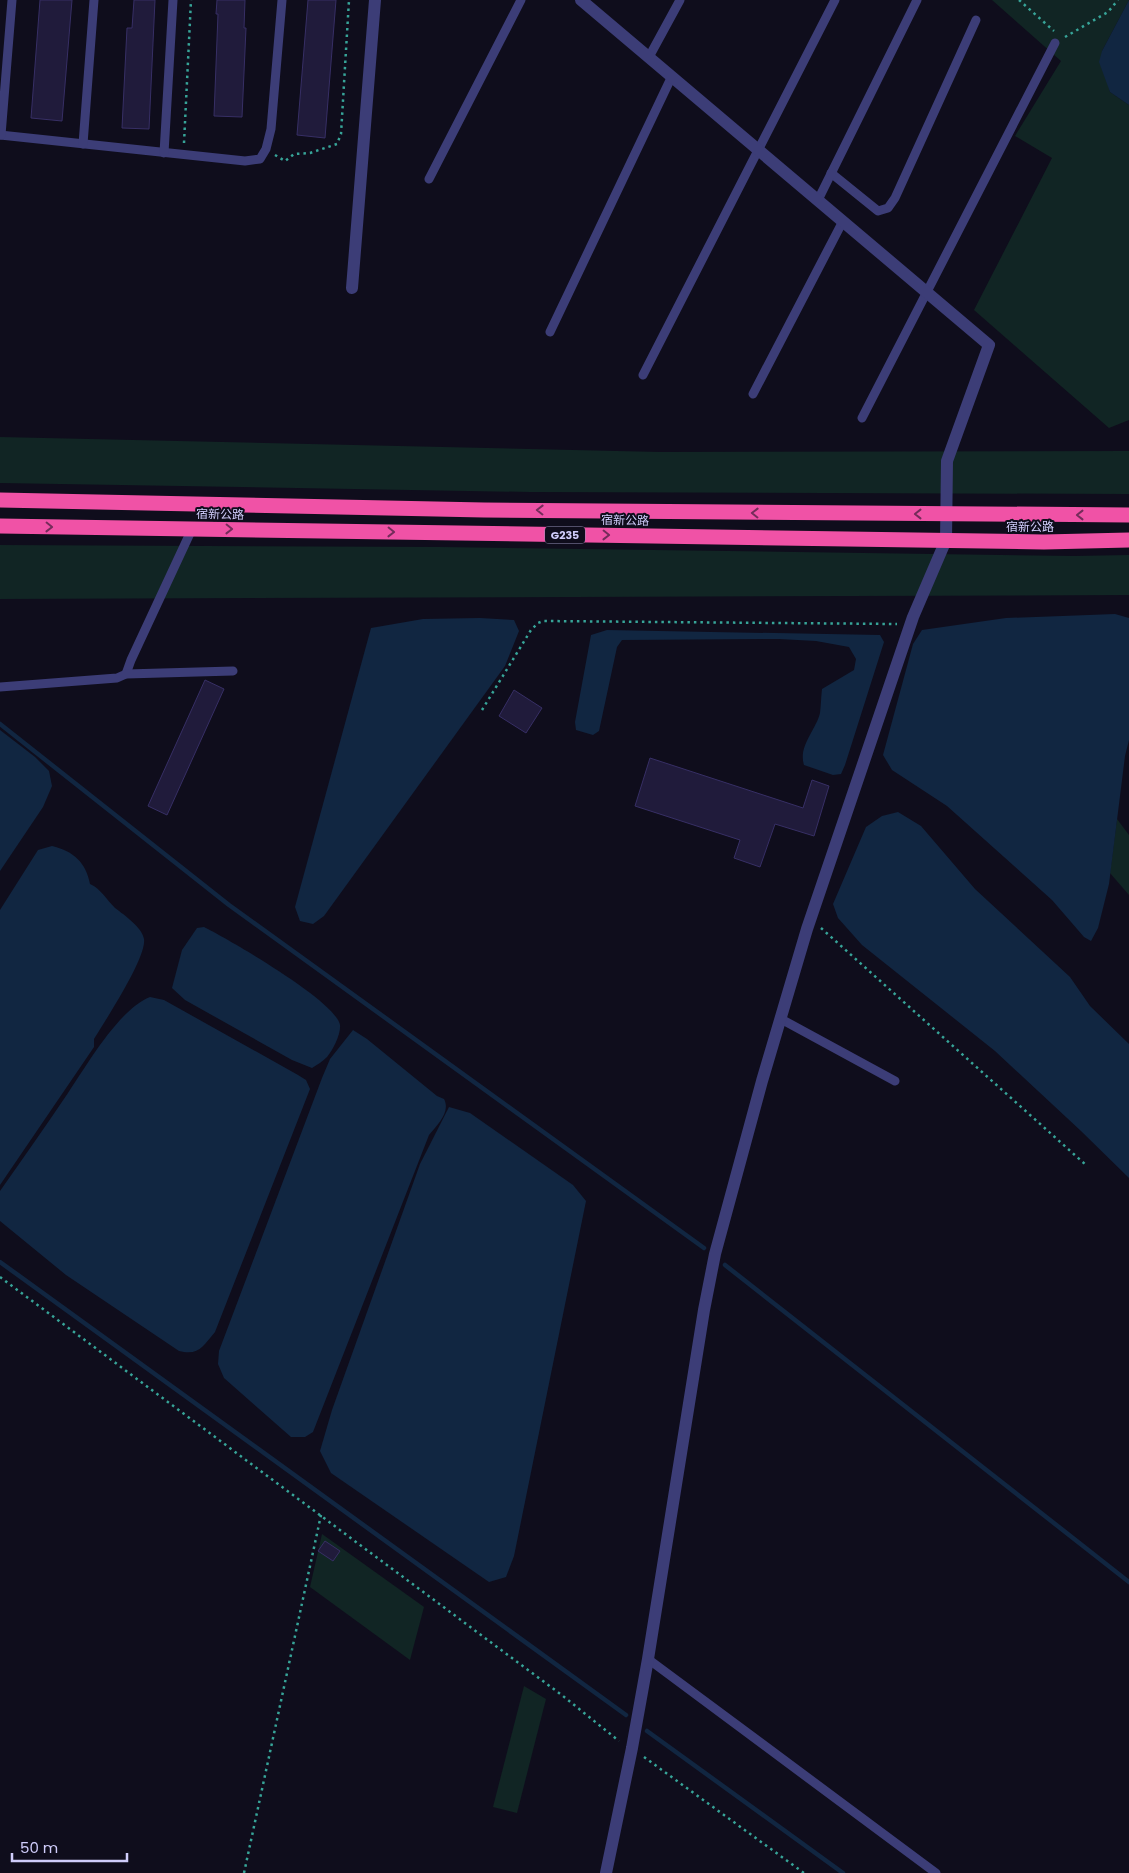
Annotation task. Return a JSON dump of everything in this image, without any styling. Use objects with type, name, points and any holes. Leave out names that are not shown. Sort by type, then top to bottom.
[{"type":"highway","name":"宿新公路","points":[[0,500],[474,509],[1129,515]]},
{"type":"highway","name":"宿新公路","points":[[0,526],[1044,542],[1129,540]]},
{"type":"street","points":[[352,288],[375,0]]},
{"type":"street","points":[[581,0],[989,345],[947,461],[946,540],[911,624],[811,919],[781,1018],[715,1254],[704,1310],[648,1659],[606,1873]]},
{"type":"lane","points":[[12,0],[0,135],[245,161],[260,159],[266,149],[271,129],[282,0]]},
{"type":"lane","points":[[83,144],[94,0]]},
{"type":"lane","points":[[164,152],[173,0]]},
{"type":"lane","points":[[429,179],[521,0]]},
{"type":"lane","points":[[649,57],[680,0]]},
{"type":"lane","points":[[643,375],[835,0]]},
{"type":"lane","points":[[818,200],[917,0]]},
{"type":"lane","points":[[831,173],[878,211],[888,208],[895,198],[976,20]]},
{"type":"lane","points":[[862,418],[1059,41]]},
{"type":"lane","points":[[550,332],[672,76]]},
{"type":"lane","points":[[753,394],[842,221]]},
{"type":"lane","points":[[126,674],[192,529]]},
{"type":"lane","points":[[0,687],[117,678],[126,674],[233,671]]},
{"type":"lane","points":[[781,1018],[895,1080]]},
{"type":"lane","points":[[648,1659],[936,1873]]},
{"type":"path","points":[[183,155],[192,0]]},
{"type":"path","points":[[266,149],[285,161],[294,154],[310,153],[337,144],[341,134],[349,0]]},
{"type":"path","points":[[1019,0],[1059,41],[1108,12],[1118,0]]},
{"type":"path","points":[[482,710],[531,630],[538,623],[911,624]]},
{"type":"path","points":[[811,919],[1086,1164]]},
{"type":"path","points":[[0,1277],[563,1696],[610,1735],[632,1748],[804,1873]]},
{"type":"path","points":[[244,1873],[320,1515]]},
{"type":"green space","points":[[992,0],[1129,0],[1102,51],[1110,92],[1129,105],[1129,420],[1109,428],[974,310],[1052,158],[1015,136],[1061,61]]},
{"type":"green space","points":[[0,437],[660,452],[1129,451],[1129,494],[531,492],[0,483]]},
{"type":"green space","points":[[0,545],[440,547],[1074,556],[1129,555],[1129,595],[0,599]]},
{"type":"green space","points":[[1117,819],[1129,835],[1129,895],[1110,873]]},
{"type":"green space","points":[[322,1534],[424,1607],[410,1660],[310,1587]]},
{"type":"green space","points":[[524,1686],[546,1699],[517,1813],[493,1807]]},
{"type":"water","points":[[1129,0],[1129,105],[1110,92],[1099,62],[1102,51]]},
{"type":"water","points":[[1115,614],[1129,618],[1129,740],[1125,756],[1109,884],[1098,928],[1091,941],[1084,937],[1052,900],[947,806],[892,770],[883,755],[913,644],[922,630],[1006,618]]},
{"type":"water","points":[[480,618],[514,620],[519,631],[505,666],[324,916],[313,924],[300,921],[295,907],[371,628],[423,619]]},
{"type":"water","points":[[607,630],[880,635],[884,642],[845,765],[841,774],[833,775],[804,765],[803,751],[820,713],[822,689],[854,670],[856,659],[849,647],[816,641],[779,639],[622,640],[617,647],[599,731],[593,735],[576,730],[575,722],[591,635]]},
{"type":"water","points":[[0,730],[35,757],[49,771],[52,786],[43,807],[0,871]]},
{"type":"water","points":[[898,812],[921,826],[975,889],[1070,977],[1090,1006],[1129,1044],[1129,1178],[995,1051],[862,945],[838,918],[833,904],[866,827],[882,816]]},
{"type":"water","points":[[52,846],[72,854],[82,864],[90,884],[100,891],[115,908],[140,930],[144,939],[143,948],[124,989],[94,1039],[94,1047],[0,1185],[0,910],[38,850]]},
{"type":"water","points":[[204,927],[280,972],[320,1001],[334,1014],[340,1025],[339,1033],[334,1046],[325,1058],[312,1068],[292,1060],[185,1000],[172,988],[182,950],[197,928]]},
{"type":"water","points":[[150,997],[164,1000],[298,1075],[306,1080],[310,1089],[215,1332],[200,1349],[191,1352],[179,1351],[66,1275],[0,1221],[0,1191],[104,1039],[127,1013],[138,1003]]},
{"type":"water","points":[[353,1030],[367,1039],[437,1096],[444,1099],[446,1109],[439,1123],[429,1135],[313,1432],[305,1437],[291,1437],[224,1378],[218,1364],[219,1351],[322,1078],[330,1059]]},
{"type":"water","points":[[449,1107],[470,1113],[573,1185],[586,1201],[514,1556],[506,1577],[489,1582],[331,1473],[320,1451],[332,1410],[420,1164]]},
{"type":"building","points":[[40,0],[72,0],[62,121],[31,118]]},
{"type":"building","points":[[134,0],[155,0],[149,129],[122,128],[127,28],[132,28]]},
{"type":"building","points":[[217,0],[245,0],[244,28],[246,28],[242,117],[214,116]]},
{"type":"building","points":[[308,0],[336,0],[325,138],[297,135]]},
{"type":"building","points":[[205,680],[224,689],[167,815],[148,806]]},
{"type":"building","points":[[514,690],[542,708],[526,733],[499,716]]},
{"type":"building","points":[[650,758],[803,808],[812,780],[829,786],[814,836],[775,824],[760,867],[734,858],[740,840],[635,806]]},
{"type":"building","points":[[325,1541],[340,1551],[333,1561],[318,1551]]},
{"type":"waterway","points":[[0,724],[229,905],[704,1248]]},
{"type":"waterway","points":[[0,1262],[626,1715]]},
{"type":"waterway","points":[[725,1265],[1129,1582]]},
{"type":"waterway","points":[[647,1731],[843,1873]]}]
